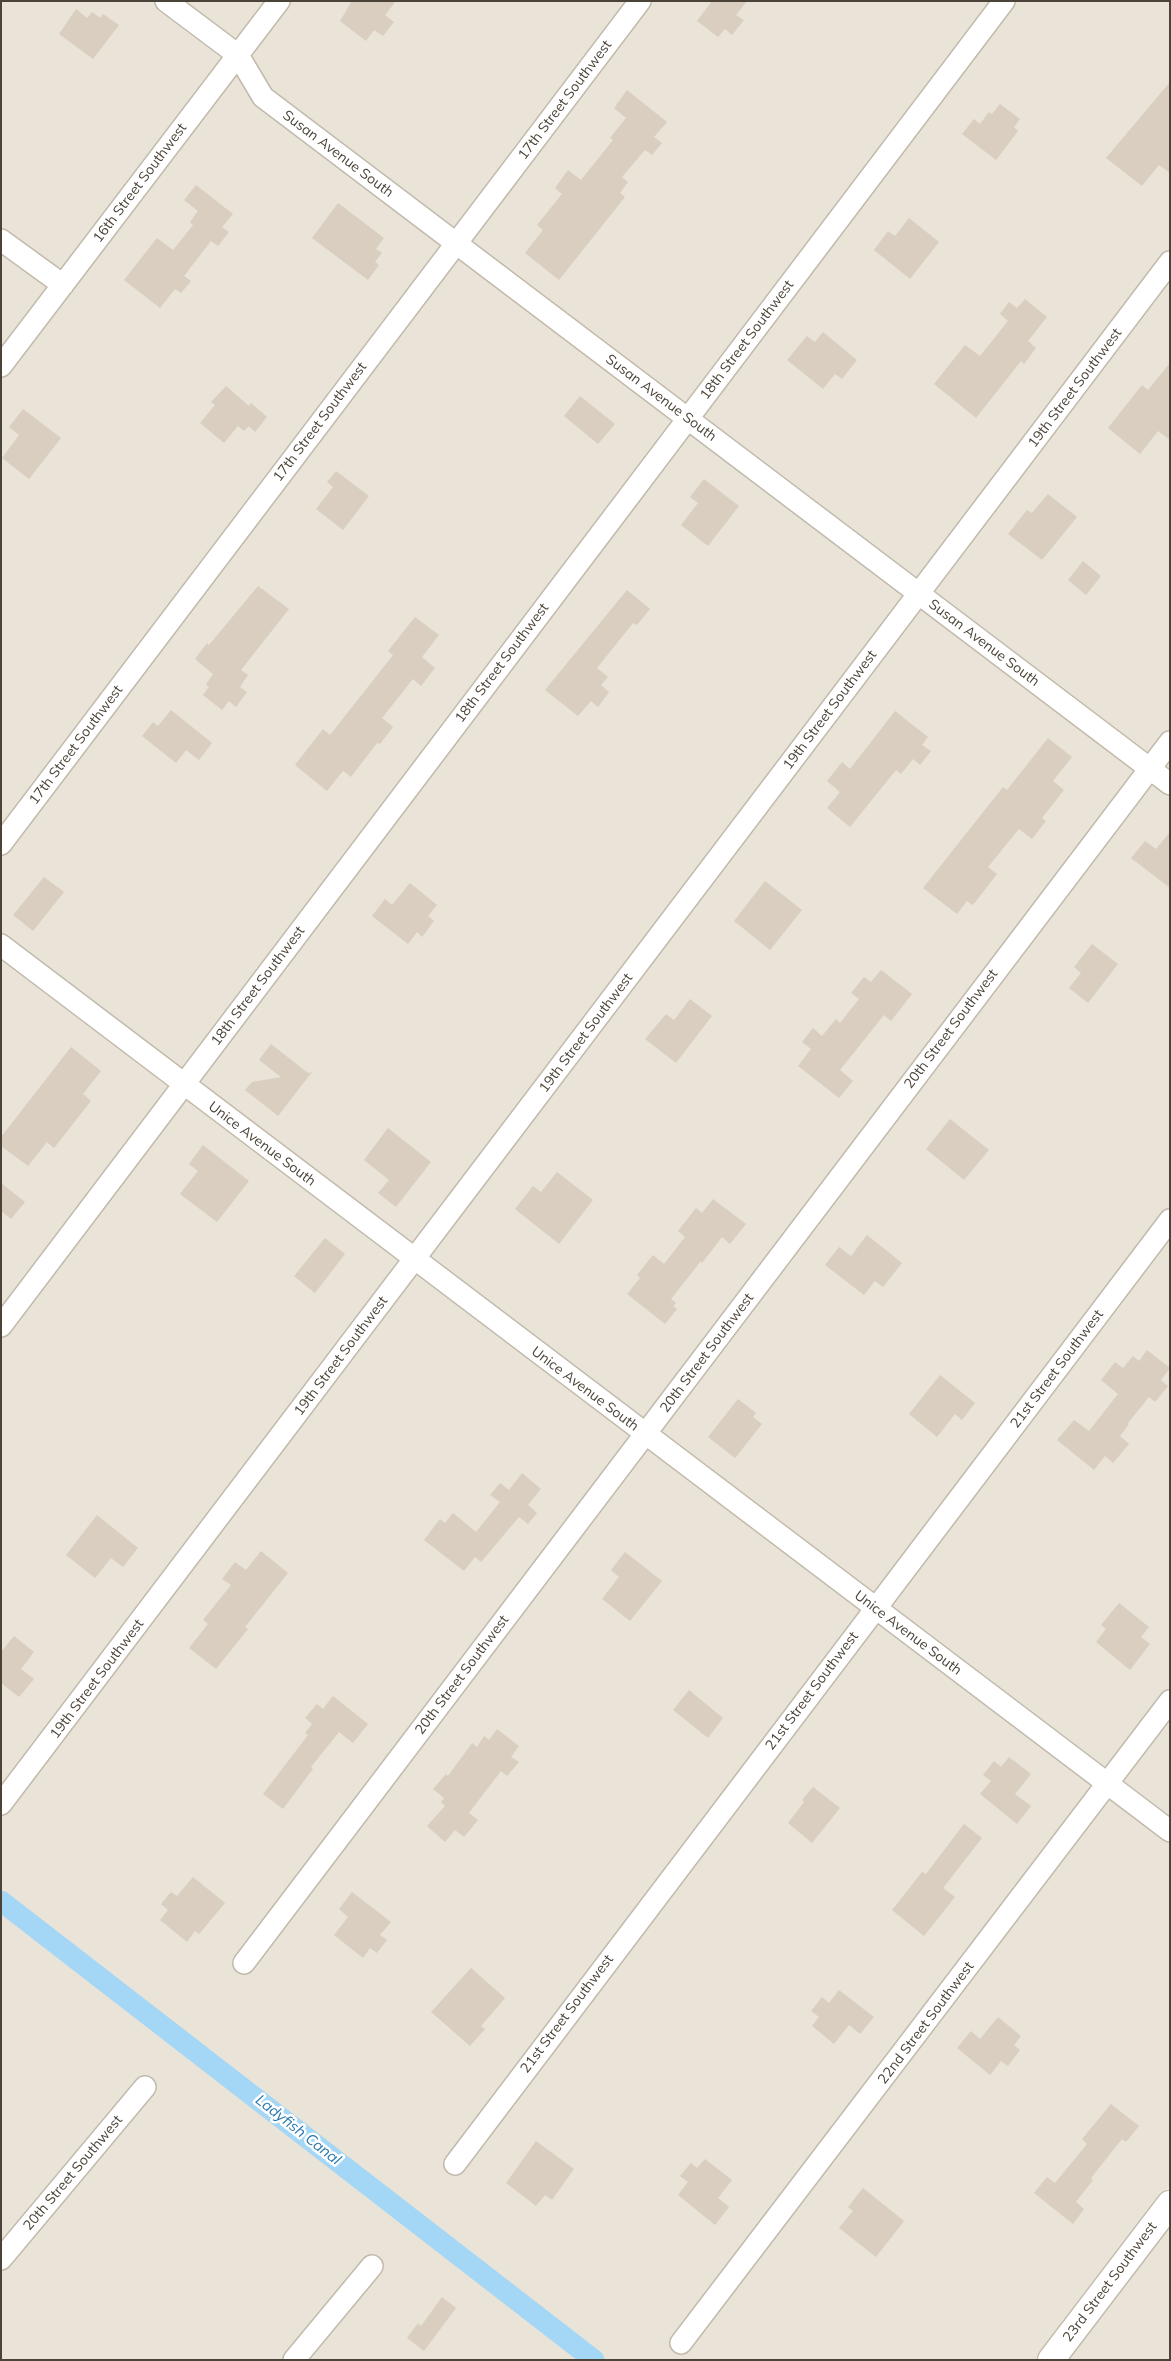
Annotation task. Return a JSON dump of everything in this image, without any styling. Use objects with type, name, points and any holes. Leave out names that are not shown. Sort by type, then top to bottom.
[{"type":"street","name":"Susan Avenue South","points":[[166,1],[238,56],[263,97],[1170,784]]},
{"type":"street","name":"16th Street Southwest","points":[[1,366],[279,1]]},
{"type":"street","name":"17th Street Southwest","points":[[1,844],[640,1]]},
{"type":"street","name":"18th Street Southwest","points":[[1,1326],[1004,1]]},
{"type":"street","points":[[1,240],[63,285]]},
{"type":"street","name":"19th Street Southwest","points":[[1,1804],[1170,262]]},
{"type":"street","name":"20th Street Southwest","points":[[244,1963],[1170,742]]},
{"type":"street","name":"Unice Avenue South","points":[[1,945],[414,1260],[1170,1831]]},
{"type":"street","name":"21st Street Southwest","points":[[455,2164],[1170,1220]]},
{"type":"street","name":"22nd Street Southwest","points":[[681,2344],[1170,1701]]},
{"type":"street","name":"20th Street Southwest","points":[[1,2259],[145,2087]]},
{"type":"street","name":"23rd Street Southwest","points":[[1051,2360],[1170,2204]]},
{"type":"street","points":[[294,2360],[372,2266]]},
{"type":"shaded area","points":[[1,1],[1170,1],[1170,2185],[1036,2360],[1,2360]]},
{"type":"shaded area","points":[[1170,2222],[1170,2360],[1065,2360]]},
{"type":"building","points":[[352,1],[396,1],[385,15],[394,22],[383,36],[374,30],[366,41],[340,21]]},
{"type":"building","points":[[712,1],[747,1],[736,15],[744,20],[732,35],[725,29],[718,37],[697,21]]},
{"type":"building","points":[[76,9],[87,18],[92,12],[100,18],[103,14],[119,25],[93,59],[59,34]]},
{"type":"building","points":[[1170,82],[1170,173],[1159,165],[1142,186],[1106,158]]},
{"type":"building","points":[[627,90],[667,122],[654,137],[662,143],[652,155],[645,150],[622,177],[628,182],[620,193],[625,197],[559,280],[525,253],[543,230],[537,225],[562,194],[555,188],[568,170],[581,180],[613,140],[610,138],[626,118],[614,108]]},
{"type":"building","points":[[1000,104],[1020,119],[1014,127],[1018,131],[996,160],[962,134],[974,119],[980,124],[989,112],[992,114]]},
{"type":"building","points":[[196,185],[233,214],[222,227],[229,232],[218,246],[211,241],[184,276],[191,281],[181,293],[175,289],[160,308],[124,280],[157,238],[173,250],[193,225],[190,222],[198,211],[184,200]]},
{"type":"building","points":[[338,203],[384,238],[376,249],[382,253],[375,262],[379,265],[368,280],[312,238]]},
{"type":"building","points":[[909,218],[939,242],[910,279],[874,250],[888,231],[895,236]]},
{"type":"building","points":[[1025,299],[1047,317],[1028,341],[1036,348],[1024,364],[1021,361],[976,418],[934,384],[965,345],[980,356],[1008,321],[1000,314],[1009,302],[1017,308]]},
{"type":"building","points":[[823,332],[857,360],[842,379],[835,374],[823,389],[787,360],[807,336],[815,342]]},
{"type":"building","points":[[1170,363],[1170,440],[1158,431],[1140,454],[1108,428],[1142,385],[1148,390]]},
{"type":"building","points":[[226,386],[249,406],[251,403],[267,417],[255,432],[249,426],[244,431],[238,426],[224,443],[200,423],[215,405],[211,402]]},
{"type":"building","points":[[580,396],[615,424],[598,444],[564,416]]},
{"type":"building","points":[[23,409],[61,438],[29,479],[2,458],[19,435],[9,427]]},
{"type":"building","points":[[336,471],[369,496],[343,530],[316,509],[333,487],[327,482]]},
{"type":"building","points":[[704,479],[739,506],[708,546],[681,525],[698,503],[690,497]]},
{"type":"building","points":[[1048,494],[1077,517],[1042,560],[1008,534],[1027,510],[1032,513]]},
{"type":"building","points":[[1083,561],[1101,576],[1086,595],[1068,580]]},
{"type":"building","points":[[258,586],[289,609],[241,670],[248,675],[240,687],[247,692],[236,707],[229,701],[222,710],[203,695],[209,687],[206,684],[213,674],[195,659]]},
{"type":"building","points":[[627,590],[650,609],[637,625],[633,623],[597,668],[608,677],[601,685],[609,692],[598,707],[591,701],[578,716],[545,690]]},
{"type":"building","points":[[415,617],[439,635],[422,657],[435,668],[421,686],[413,679],[382,718],[393,727],[380,744],[377,743],[351,777],[343,771],[327,791],[295,765],[323,729],[330,735],[393,655],[388,651]]},
{"type":"building","points":[[171,710],[212,743],[199,760],[186,750],[176,763],[142,736],[153,722],[158,726]]},
{"type":"building","points":[[895,711],[928,737],[922,745],[931,751],[920,765],[913,759],[901,774],[896,770],[850,827],[827,808],[840,792],[827,781],[842,762],[850,769]]},
{"type":"building","points":[[1048,738],[1072,757],[1053,781],[1064,790],[1042,818],[1046,821],[1032,839],[1019,829],[988,867],[997,874],[973,905],[967,901],[957,914],[923,888],[1003,787],[1007,790]]},
{"type":"building","points":[[1170,832],[1170,888],[1131,858],[1145,841],[1156,849]]},
{"type":"building","points":[[44,877],[64,892],[33,931],[13,915]]},
{"type":"building","points":[[765,881],[802,910],[770,950],[734,921]]},
{"type":"building","points":[[410,883],[437,905],[428,916],[434,921],[422,937],[417,932],[408,944],[372,916],[385,899],[392,905]]},
{"type":"building","points":[[1092,944],[1118,964],[1088,1003],[1069,988],[1081,973],[1074,967]]},
{"type":"building","points":[[881,970],[912,994],[891,1021],[884,1015],[840,1070],[853,1081],[839,1098],[798,1066],[811,1049],[802,1042],[813,1028],[822,1036],[836,1019],[840,1023],[859,999],[851,993],[864,977],[871,982]]},
{"type":"building","points":[[690,999],[712,1016],[676,1063],[645,1039],[666,1014],[674,1020]]},
{"type":"building","points":[[271,1044],[308,1073],[312,1072],[278,1116],[245,1090],[252,1082],[281,1077],[259,1060]]},
{"type":"building","points":[[71,1047],[101,1071],[83,1094],[91,1101],[54,1148],[47,1142],[28,1166],[1,1146],[1,1137]]},
{"type":"building","points":[[950,1119],[989,1150],[964,1180],[926,1149]]},
{"type":"building","points":[[388,1128],[431,1162],[396,1207],[378,1193],[389,1180],[364,1160]]},
{"type":"building","points":[[203,1145],[249,1181],[217,1222],[180,1194],[198,1171],[189,1164]]},
{"type":"building","points":[[557,1172],[593,1200],[559,1244],[515,1209],[533,1186],[541,1192]]},
{"type":"building","points":[[1,1183],[25,1202],[11,1219],[1,1211]]},
{"type":"building","points":[[713,1199],[746,1224],[730,1244],[722,1237],[702,1263],[701,1261],[671,1299],[676,1303],[673,1306],[677,1309],[665,1324],[627,1294],[640,1278],[637,1275],[653,1255],[664,1264],[685,1237],[678,1231],[696,1208],[702,1213]]},
{"type":"building","points":[[867,1235],[902,1263],[883,1287],[875,1281],[864,1295],[825,1265],[839,1247],[851,1256]]},
{"type":"building","points":[[325,1238],[345,1254],[315,1293],[294,1276]]},
{"type":"building","points":[[1147,1350],[1170,1368],[1161,1380],[1168,1386],[1155,1402],[1149,1397],[1128,1423],[1120,1436],[1129,1444],[1113,1463],[1105,1456],[1094,1470],[1057,1440],[1074,1420],[1089,1431],[1118,1394],[1101,1380],[1115,1362],[1123,1368],[1133,1356],[1139,1361]]},
{"type":"building","points":[[940,1375],[975,1403],[962,1420],[955,1414],[937,1437],[909,1414]]},
{"type":"building","points":[[738,1399],[756,1413],[753,1417],[762,1424],[735,1458],[708,1437]]},
{"type":"building","points":[[522,1473],[541,1489],[528,1505],[537,1513],[528,1524],[519,1517],[481,1562],[475,1557],[464,1571],[424,1540],[440,1519],[445,1523],[453,1513],[476,1532],[500,1502],[490,1495],[500,1483],[509,1490]]},
{"type":"building","points":[[97,1515],[138,1548],[123,1567],[111,1558],[95,1578],[66,1555]]},
{"type":"building","points":[[261,1551],[288,1573],[245,1627],[248,1629],[216,1669],[189,1648],[208,1624],[203,1620],[231,1585],[222,1579],[235,1562],[246,1570]]},
{"type":"building","points":[[625,1552],[662,1581],[630,1621],[602,1599],[619,1577],[611,1570]]},
{"type":"building","points":[[1119,1603],[1149,1627],[1141,1637],[1150,1644],[1130,1670],[1096,1642],[1106,1629],[1101,1625]]},
{"type":"building","points":[[14,1636],[34,1652],[21,1669],[34,1679],[19,1697],[1,1683],[1,1652]]},
{"type":"building","points":[[689,1690],[723,1718],[708,1738],[673,1710]]},
{"type":"building","points":[[333,1696],[368,1724],[353,1743],[339,1732],[311,1767],[313,1769],[283,1809],[263,1794],[308,1735],[305,1733],[312,1724],[305,1718],[317,1704],[323,1709]]},
{"type":"building","points":[[497,1729],[519,1746],[511,1757],[519,1762],[507,1776],[501,1771],[469,1813],[478,1820],[464,1837],[455,1830],[445,1842],[427,1826],[445,1806],[441,1802],[444,1798],[433,1789],[446,1774],[448,1776],[472,1743],[477,1747],[484,1736],[489,1740]]},
{"type":"building","points":[[1009,1757],[1031,1774],[1015,1794],[1031,1806],[1017,1824],[980,1794],[991,1781],[983,1775],[994,1761],[1001,1767]]},
{"type":"building","points":[[813,1787],[840,1808],[812,1843],[788,1823],[804,1802],[802,1800]]},
{"type":"building","points":[[964,1824],[982,1838],[943,1888],[955,1897],[924,1936],[892,1910],[922,1872],[926,1874]]},
{"type":"building","points":[[193,1877],[225,1903],[199,1934],[195,1931],[187,1942],[160,1920],[168,1910],[161,1904],[171,1892],[177,1896]]},
{"type":"building","points":[[352,1892],[391,1922],[380,1935],[387,1940],[377,1953],[370,1948],[363,1958],[334,1935],[348,1917],[339,1909]]},
{"type":"building","points":[[471,1968],[505,1998],[481,2026],[485,2029],[470,2046],[431,2012]]},
{"type":"building","points":[[839,1990],[874,2017],[860,2034],[849,2025],[834,2044],[812,2026],[819,2017],[811,2011],[822,1997],[829,2003]]},
{"type":"building","points":[[998,2017],[1021,2036],[1014,2045],[1020,2050],[1008,2066],[1001,2061],[990,2075],[957,2048],[971,2031],[980,2039]]},
{"type":"building","points":[[1111,2104],[1139,2126],[1126,2142],[1122,2139],[1091,2178],[1093,2180],[1076,2202],[1084,2209],[1073,2224],[1034,2193],[1047,2177],[1055,2183],[1087,2144],[1082,2139]]},
{"type":"building","points":[[536,2141],[574,2169],[552,2200],[545,2195],[536,2206],[506,2183]]},
{"type":"building","points":[[705,2159],[732,2180],[718,2198],[729,2207],[715,2225],[678,2195],[688,2182],[680,2176],[691,2163],[697,2168]]},
{"type":"building","points":[[863,2188],[904,2221],[876,2257],[839,2228],[853,2211],[848,2207]]},
{"type":"building","points":[[442,2297],[456,2308],[424,2351],[407,2338],[418,2323],[421,2326]]},
{"type":"waterway","name":"Ladyfish Canal","points":[[1,1901],[594,2360]]}]
